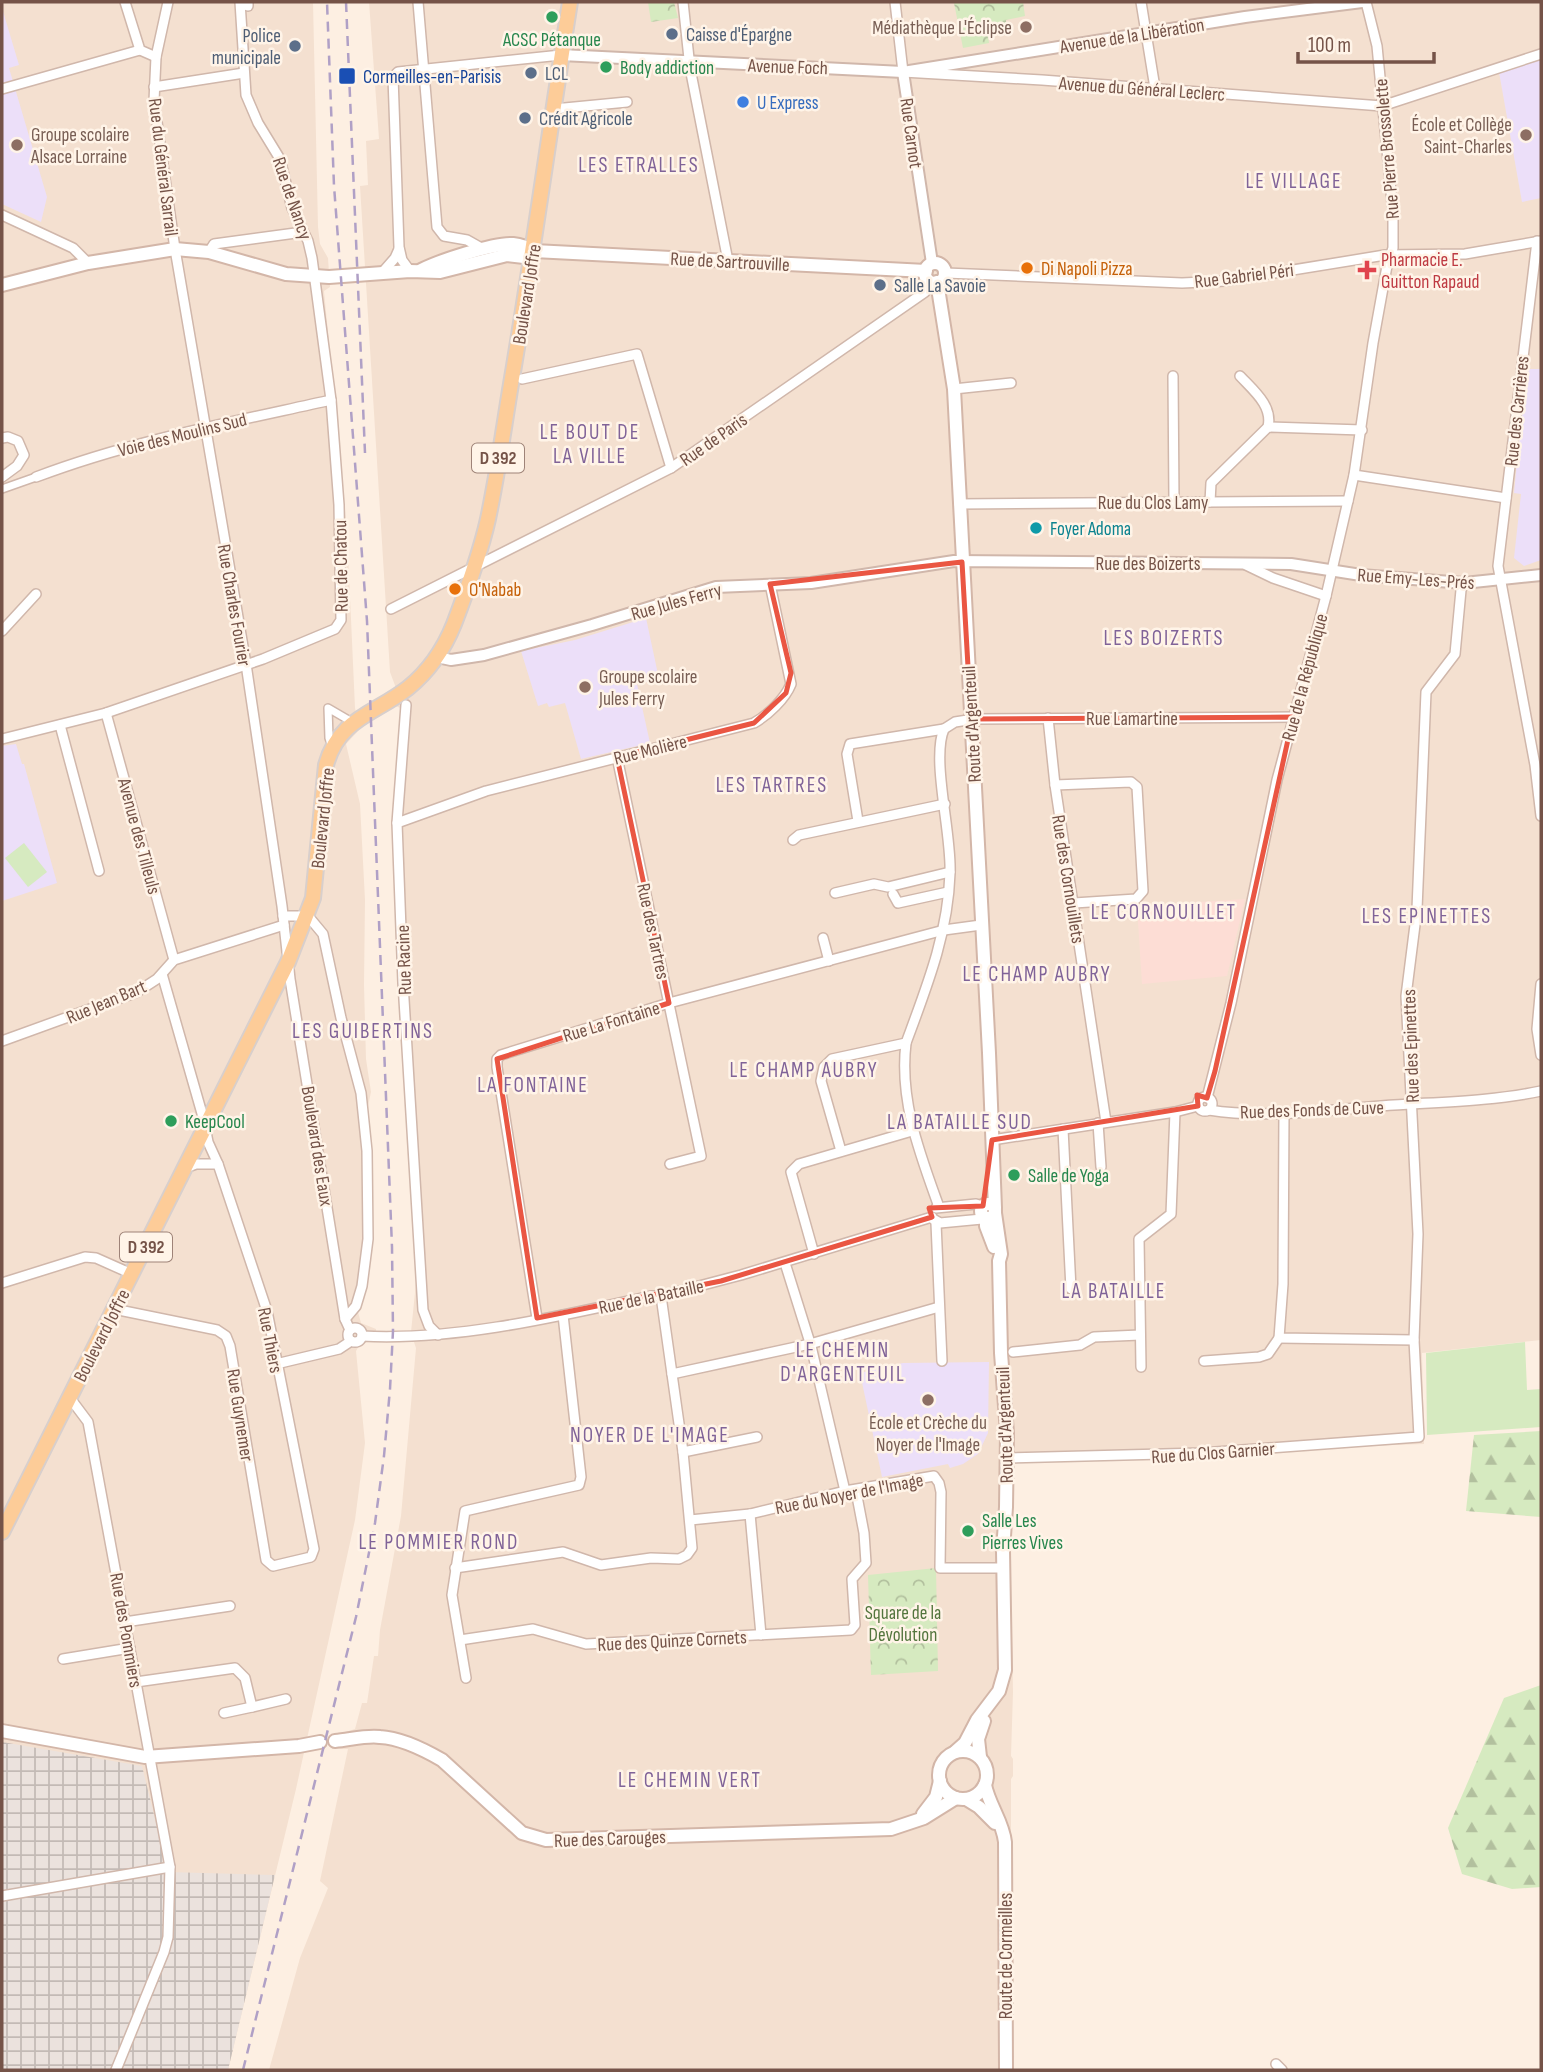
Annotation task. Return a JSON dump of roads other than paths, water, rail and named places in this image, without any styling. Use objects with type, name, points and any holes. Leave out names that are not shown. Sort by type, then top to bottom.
[{"type":"main road","name":"D 392","points":[[561,55],[570,2]]},
{"type":"main road","name":"Boulevard Joffre","points":[[2,1532],[288,962],[308,916],[316,882],[325,772],[333,748],[352,722],[407,689],[437,657],[453,626],[475,566],[488,519],[534,251],[561,55]]},
{"type":"main road","points":[[414,271],[498,245],[513,244],[534,251]]},
{"type":"main road","points":[[2,285],[88,262],[175,249],[209,252],[286,274],[314,276],[440,272],[506,255],[524,257],[534,251]]},
{"type":"main road","name":"Rue de Sartrouville","points":[[534,251],[935,274]]},
{"type":"main road","name":"Route d'Argenteuil","points":[[935,274],[954,389],[992,1140],[986,1226],[999,1261],[1007,1458],[1003,1551],[1004,1680],[986,1711],[978,1739],[980,1757]]},
{"type":"main road","name":"Route d'Argenteuil","points":[[956,1751],[965,1743],[977,1720],[986,1711]]},
{"type":"main road","points":[[2,1731],[145,1757],[299,1746],[320,1742]]},
{"type":"main road","name":"Rue des Carouges","points":[[335,1741],[379,1737],[410,1744],[442,1760],[522,1833],[545,1840],[891,1829],[918,1820],[961,1798]]},
{"type":"main road","points":[[918,1820],[936,1797],[942,1762],[956,1751],[969,1751],[980,1757],[987,1770],[985,1785],[988,1800],[1004,1839]]},
{"type":"main road","points":[[940,1781],[949,1794],[987,1814],[1004,1839]]},
{"type":"main road","points":[[961,1798],[980,1792],[985,1785]]},
{"type":"main road","name":"Route de Cormeilles","points":[[1004,1839],[1006,2070]]},
{"type":"street","points":[[125,2],[140,50]]},
{"type":"street","name":"Rue du Général Sarrail","points":[[167,2],[156,57],[154,101],[175,249]]},
{"type":"street","points":[[418,2],[437,228],[441,235],[467,240],[483,249]]},
{"type":"street","points":[[683,2],[690,62],[729,261]]},
{"type":"street","name":"Rue Carnot","points":[[895,2],[903,72],[935,274]]},
{"type":"street","points":[[1140,2],[1154,88]]},
{"type":"street","name":"Avenue de la Libération","points":[[903,72],[1245,17],[1364,2]]},
{"type":"street","name":"Rue Pierre Brossolette","points":[[1364,2],[1377,46],[1393,213],[1392,255]]},
{"type":"street","name":"Rue de Nancy","points":[[245,3],[244,73],[249,105],[280,159],[292,208],[310,249],[314,276]]},
{"type":"street","points":[[2,89],[140,50],[156,57]]},
{"type":"street","points":[[1382,106],[1541,54]]},
{"type":"street","name":"Avenue Foch","points":[[399,247],[392,88],[393,77],[398,72],[561,55],[903,72]]},
{"type":"street","name":"Avenue du Général Leclerc","points":[[903,72],[1382,106]]},
{"type":"street","points":[[154,87],[244,73]]},
{"type":"street","points":[[554,109],[627,102]]},
{"type":"street","points":[[2,215],[73,248],[88,262]]},
{"type":"street","points":[[209,252],[214,244],[303,232]]},
{"type":"street","name":"Rue Gabriel Péri","points":[[935,274],[1182,283],[1224,281],[1392,255],[1465,254],[1539,241]]},
{"type":"street","name":"Rue des Carrières","points":[[1539,241],[1498,566],[1538,765],[1541,816]]},
{"type":"street","points":[[399,247],[402,260],[414,271]]},
{"type":"street","points":[[381,274],[395,258],[399,247]]},
{"type":"street","name":"Rue Charles Fourier","points":[[175,249],[246,664],[288,962]]},
{"type":"street","name":"Rue de la République","points":[[1207,1098],[1232,999],[1277,780],[1333,570],[1354,475],[1373,343],[1387,266],[1392,255]]},
{"type":"street","name":"Rue de Paris","points":[[391,609],[671,468],[925,292],[935,274]]},
{"type":"street","name":"Rue de Chatou","points":[[2,739],[106,713],[246,664],[335,629],[341,620],[339,505],[331,400],[314,276]]},
{"type":"street","points":[[522,379],[637,354],[671,468]]},
{"type":"street","points":[[1173,376],[1174,502]]},
{"type":"street","points":[[1210,502],[1211,482],[1268,427],[1268,411],[1240,376]]},
{"type":"street","points":[[954,389],[1011,383]]},
{"type":"street","name":"Voie des Moulins Sud","points":[[36,477],[86,458],[331,400]]},
{"type":"street","points":[[1268,427],[1362,430]]},
{"type":"street","points":[[2,438],[18,441],[24,455],[17,467],[2,477]]},
{"type":"street","points":[[1354,475],[1506,498]]},
{"type":"street","points":[[2,489],[36,477]]},
{"type":"street","name":"Rue du Clos Lamy","points":[[959,504],[1348,501]]},
{"type":"street","name":"Rue des Boizerts","points":[[962,562],[1291,564],[1333,570]]},
{"type":"street","name":"Rue Jules Ferry","points":[[437,657],[451,660],[484,654],[592,625],[709,588],[837,580],[916,566],[962,562]]},
{"type":"street","points":[[1244,564],[1273,578],[1326,596]]},
{"type":"street","name":"Rue Emy-Les-Prés","points":[[1333,570],[1361,575],[1464,583],[1541,575]]},
{"type":"street","name":"Rue des Epinettes","points":[[1419,1437],[1415,1340],[1418,1234],[1406,996],[1417,909],[1426,692],[1455,654],[1464,583]]},
{"type":"street","name":"Rue Molière","points":[[397,823],[486,791],[754,723],[763,718],[792,684],[771,584]]},
{"type":"street","points":[[2,631],[36,594]]},
{"type":"street","points":[[406,705],[407,689]]},
{"type":"street","name":"Rue Racine","points":[[406,705],[397,823],[404,997],[424,1310],[429,1326],[438,1335]]},
{"type":"street","points":[[333,748],[329,738],[328,708],[352,722]]},
{"type":"street","name":"Avenue des Tilleuls","points":[[106,713],[174,960]]},
{"type":"street","name":"Rue Lamartine","points":[[858,821],[847,754],[850,744],[944,729],[955,722],[971,719],[1293,717]]},
{"type":"street","name":"Rue des Cornouillets","points":[[1048,718],[1102,1123],[1101,1167]]},
{"type":"street","points":[[60,725],[99,872]]},
{"type":"street","points":[[939,1207],[912,1131],[905,1080],[906,1043],[935,964],[944,930],[950,872],[938,752],[944,729]]},
{"type":"street","name":"Rue des Tartres","points":[[617,757],[701,1156],[670,1164]]},
{"type":"street","points":[[1055,785],[1131,782],[1137,787],[1143,891],[1136,899],[1073,903]]},
{"type":"street","points":[[793,840],[799,835],[858,821],[945,804]]},
{"type":"street","points":[[835,892],[874,884],[888,887],[950,872]]},
{"type":"street","points":[[893,894],[898,903],[948,892]]},
{"type":"street","points":[[174,960],[284,920],[308,916],[323,934],[365,1117],[368,1239],[362,1286],[356,1306],[345,1319]]},
{"type":"street","name":"Rue La Fontaine","points":[[537,1318],[517,1203],[497,1059],[506,1052],[669,1003],[944,930],[981,925]]},
{"type":"street","points":[[823,938],[830,961]]},
{"type":"street","name":"Rue Jean Bart","points":[[2,1041],[137,992],[162,974],[174,960]]},
{"type":"street","name":"Boulevard des Eaux","points":[[288,962],[345,1319],[350,1330]]},
{"type":"street","name":"Rue Thiers","points":[[162,974],[205,1129],[267,1311],[314,1549],[311,1557]]},
{"type":"street","points":[[1541,984],[1537,1030],[1541,1055]]},
{"type":"street","points":[[841,1151],[821,1081],[824,1067],[832,1059],[906,1043]]},
{"type":"street","name":"Rue des Fonds de Cuve","points":[[1209,1110],[1284,1112],[1412,1104],[1541,1091]]},
{"type":"street","points":[[1201,1098],[1207,1098],[1212,1103],[1209,1110],[1202,1111],[1198,1106],[1201,1098]]},
{"type":"street","points":[[992,1140],[1175,1112],[1198,1106]]},
{"type":"street","points":[[1141,1367],[1139,1239],[1171,1214],[1175,1112]]},
{"type":"street","points":[[1204,1361],[1259,1357],[1268,1354],[1279,1338],[1283,1284],[1284,1112]]},
{"type":"street","points":[[1063,1129],[1071,1289]]},
{"type":"street","points":[[814,1254],[790,1172],[799,1164],[912,1131]]},
{"type":"street","points":[[185,1168],[196,1164],[218,1164]]},
{"type":"street","points":[[942,1361],[934,1209],[976,1204],[988,1211]]},
{"type":"street","name":"Rue de la Bataille","points":[[362,1336],[438,1335],[661,1296],[934,1220],[982,1219],[988,1211]]},
{"type":"street","points":[[2,1283],[85,1257],[96,1258],[132,1274]]},
{"type":"street","points":[[785,1262],[810,1344],[845,1491]]},
{"type":"street","points":[[455,1568],[563,1552],[601,1565],[651,1558],[679,1559],[687,1555],[692,1548],[690,1520],[661,1296]]},
{"type":"street","points":[[672,1374],[810,1344],[939,1307]]},
{"type":"street","name":"Rue Guynemer","points":[[114,1309],[217,1330],[226,1336],[230,1346],[266,1560],[273,1566],[311,1557]]},
{"type":"street","points":[[466,1678],[452,1595],[465,1511],[579,1485],[581,1477],[563,1315]]},
{"type":"street","points":[[276,1364],[339,1349],[351,1341],[358,1342],[362,1336],[359,1329],[350,1330],[348,1334],[351,1341]]},
{"type":"street","points":[[1013,1352],[1080,1345],[1094,1337],[1140,1335]]},
{"type":"street","points":[[1279,1338],[1415,1340]]},
{"type":"street","name":"Rue des Pommiers","points":[[69,1398],[88,1422],[170,1867],[168,1937],[116,2070]]},
{"type":"street","points":[[683,1452],[757,1437]]},
{"type":"street","name":"Rue du Clos Garnier","points":[[1007,1458],[1202,1454],[1419,1437]]},
{"type":"street","name":"Rue du Noyer de l'Image","points":[[690,1520],[750,1514],[845,1491],[934,1476],[940,1487],[940,1568],[1004,1568]]},
{"type":"street","name":"Rue des Quinze Cornets","points":[[460,1640],[533,1629],[586,1644],[851,1630],[855,1625],[852,1579],[866,1563],[864,1533],[856,1491]]},
{"type":"street","points":[[750,1514],[761,1635]]},
{"type":"street","points":[[125,1622],[230,1606]]},
{"type":"street","points":[[63,1659],[130,1648]]},
{"type":"street","points":[[136,1682],[235,1668],[245,1678],[251,1706]]},
{"type":"street","points":[[224,1713],[286,1699]]},
{"type":"street","points":[[2,1896],[170,1867]]},
{"type":"railway","points":[[243,2070],[356,1617],[375,1523],[384,1456],[393,1331],[367,621],[334,186],[327,2]]},
{"type":"railway","points":[[346,2],[365,453]]},
{"type":"place","name":"ACSC Pétanque","points":[[552,17]]},
{"type":"place","name":"Médiathèque L'Éclipse","points":[[1026,27]]},
{"type":"place","name":"Caisse d'Épargne","points":[[672,34]]},
{"type":"place","name":"Police municipale","points":[[295,46]]},
{"type":"place","name":"Body addiction","points":[[606,67]]},
{"type":"place","name":"LCL","points":[[531,73]]},
{"type":"place","name":"Cormeilles-en-Parisis","points":[[347,76]]},
{"type":"place","name":"U Express","points":[[743,102]]},
{"type":"place","name":"Crédit Agricole","points":[[525,118]]},
{"type":"place","name":"École et Collège Saint-Charles","points":[[1526,135]]},
{"type":"place","name":"Groupe scolaire Alsace Lorraine","points":[[17,145]]},
{"type":"place","name":"Di Napoli Pizza","points":[[1027,268]]},
{"type":"place","name":"Pharmacie E. Guitton Rapaud","points":[[1367,270]]},
{"type":"place","name":"Salle La Savoie","points":[[880,285]]},
{"type":"place","name":"Foyer Adoma","points":[[1036,528]]},
{"type":"place","name":"O'Nabab","points":[[455,589]]},
{"type":"place","name":"Groupe scolaire Jules Ferry","points":[[585,687]]},
{"type":"place","name":"KeepCool","points":[[171,1121]]},
{"type":"place","name":"Salle de Yoga","points":[[1014,1175]]},
{"type":"place","name":"École et Crèche du Noyer de l'Image","points":[[928,1400]]},
{"type":"place","name":"Salle Les Pierres Vives","points":[[968,1531]]},
{"type":"district","name":"LES ETRALLES","points":[[639,165]]},
{"type":"district","name":"LE VILLAGE","points":[[1294,181]]},
{"type":"district","name":"LE BOUT DE LA VILLE","points":[[590,444]]},
{"type":"district","name":"LES BOIZERTS","points":[[1164,638]]},
{"type":"district","name":"LES TARTRES","points":[[772,785]]},
{"type":"district","name":"LE CORNOUILLET","points":[[1164,912]]},
{"type":"district","name":"LES EPINETTES","points":[[1427,916]]},
{"type":"district","name":"LE CHAMP AUBRY","points":[[1037,974]]},
{"type":"district","name":"LES GUIBERTINS","points":[[363,1031]]},
{"type":"district","name":"LE CHAMP AUBRY","points":[[804,1070]]},
{"type":"district","name":"LA FONTAINE","points":[[533,1085]]},
{"type":"district","name":"LA BATAILLE SUD","points":[[960,1122]]},
{"type":"district","name":"LA BATAILLE","points":[[1114,1291]]},
{"type":"district","name":"LE CHEMIN D'ARGENTEUIL","points":[[843,1362]]},
{"type":"district","name":"NOYER DE L'IMAGE","points":[[650,1435]]},
{"type":"district","name":"LE POMMIER ROND","points":[[439,1542]]},
{"type":"district","name":"LE CHEMIN VERT","points":[[690,1780]]},
{"type":"park label","name":"Square de la Dévolution","points":[[903,1623]]}]
